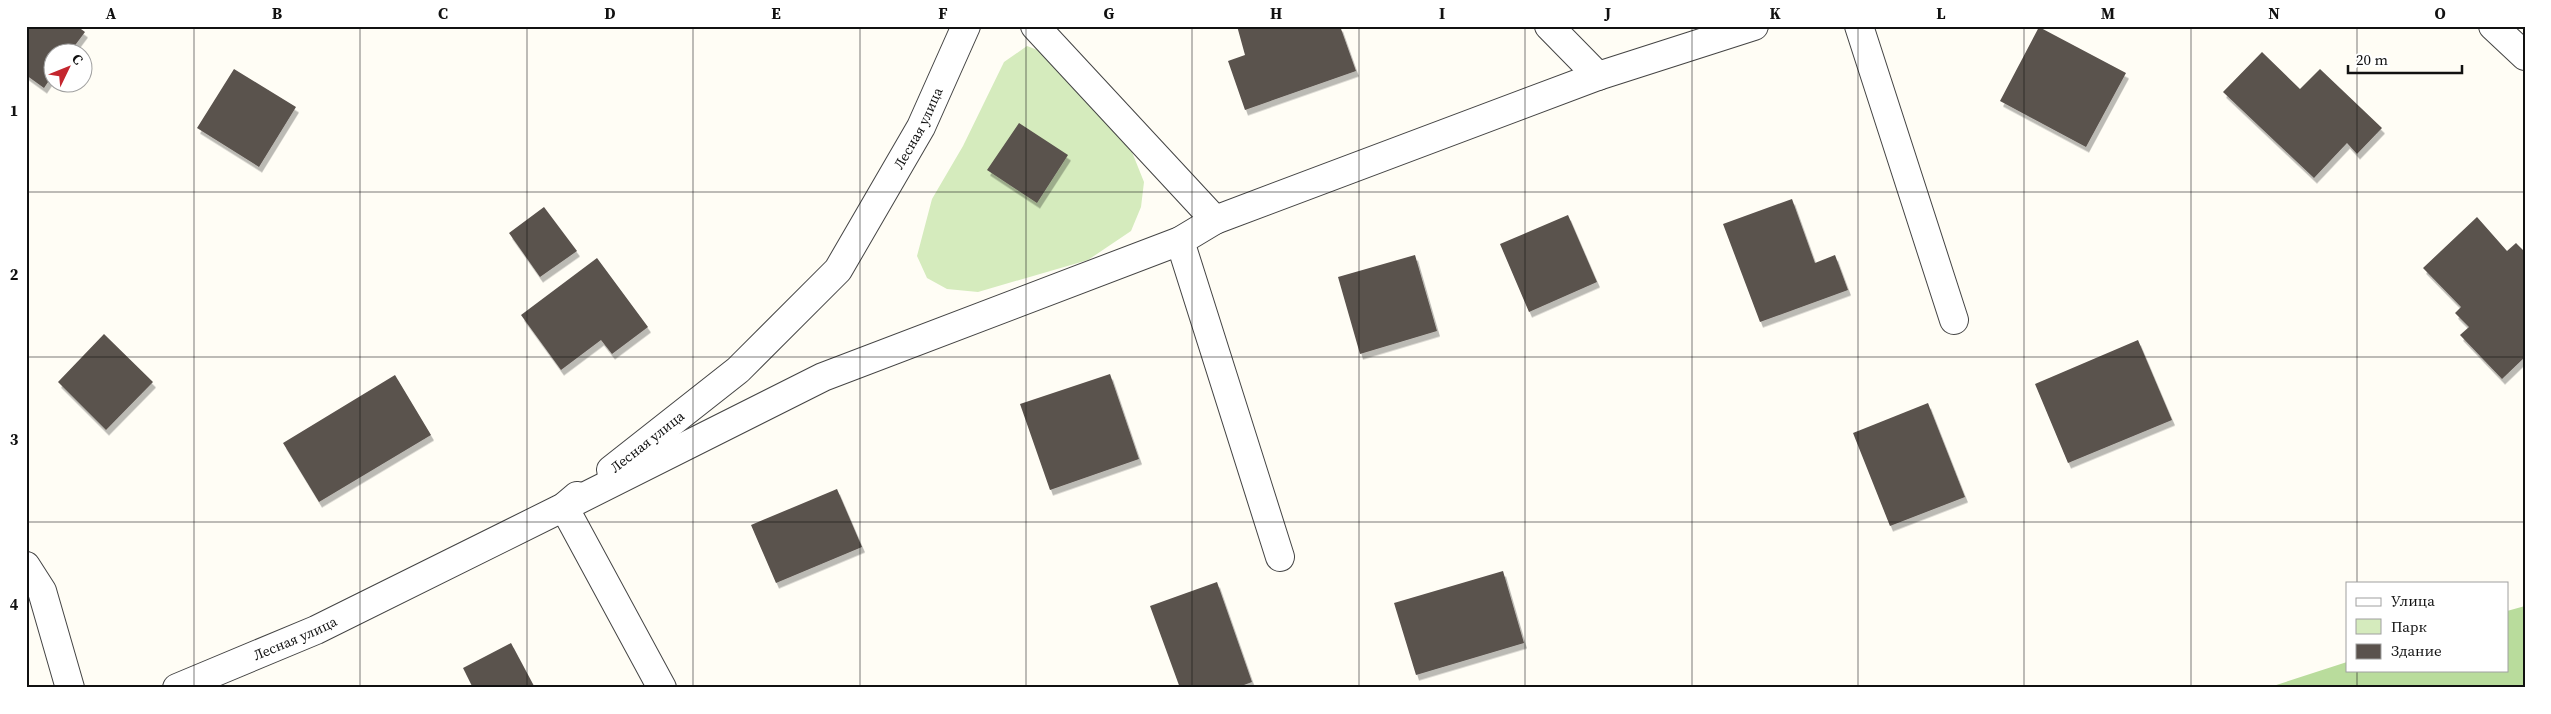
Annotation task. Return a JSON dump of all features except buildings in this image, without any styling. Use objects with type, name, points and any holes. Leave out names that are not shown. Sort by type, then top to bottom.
[{"type":"street","name":"Лесная улица","points":[[177,688],[316,630],[564,507],[738,370],[838,270],[921,127],[966,26]]},
{"type":"street","points":[[1035,26],[1215,220]]},
{"type":"street","points":[[1549,26],[1598,76]]},
{"type":"street","points":[[662,688],[564,507],[822,377],[1180,241],[1215,220],[1598,76],[1754,26]]},
{"type":"street","points":[[1859,26],[1954,320]]},
{"type":"street","points":[[2493,26],[2525,56]]},
{"type":"street","points":[[1180,241],[1280,557]]},
{"type":"street","points":[[26,566],[42,591],[70,688]]},
{"type":"green space","points":[[1027,46],[1048,54],[1132,152],[1144,182],[1141,207],[1131,231],[1088,260],[978,292],[947,289],[927,278],[917,256],[932,199],[963,146],[1004,62]]},
{"type":"green space","points":[[2525,606],[2525,688],[2267,688],[2346,662],[2346,672],[2508,672],[2508,611]]}]
